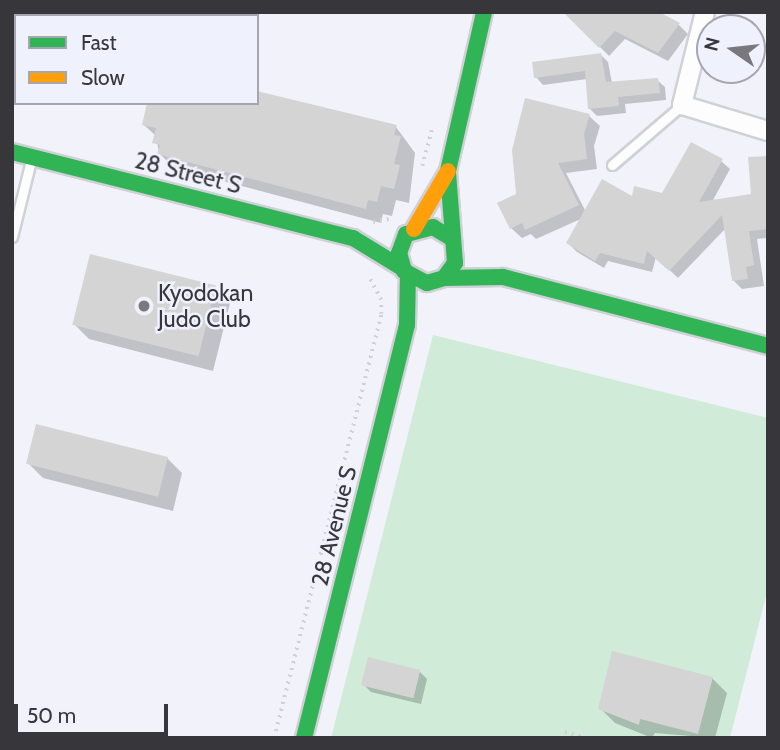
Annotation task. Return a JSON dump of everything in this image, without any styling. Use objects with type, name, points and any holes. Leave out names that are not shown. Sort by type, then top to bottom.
[{"type":"street","points":[[407,325],[455,263],[448,171],[484,12]]},
{"type":"street","points":[[705,12],[682,105],[768,131]]},
{"type":"street","name":"28 Street S","points":[[12,152],[353,238]]},
{"type":"street","points":[[407,325],[405,271],[399,253],[448,171]]},
{"type":"street","points":[[353,238],[433,227],[503,278]]},
{"type":"street","points":[[353,238],[418,282],[503,278],[768,346]]},
{"type":"street","name":"28 Avenue S","points":[[304,738],[407,325]]},
{"type":"lane","points":[[612,165],[682,105]]},
{"type":"lane","points":[[12,237],[32,157]]},
{"type":"path","points":[[419,177],[432,126]]},
{"type":"path","points":[[361,220],[396,217]]},
{"type":"path","points":[[274,738],[381,314],[381,300],[368,275]]},
{"type":"path","points":[[565,732],[586,738]]},
{"type":"green space","points":[[433,335],[768,418],[768,588],[730,738],[331,738]]},
{"type":"building","points":[[563,12],[659,12],[680,23],[658,53],[615,31],[599,48]]},
{"type":"building","points":[[601,53],[606,82],[658,78],[660,93],[618,97],[619,106],[588,109],[585,71],[534,78],[532,62]]},
{"type":"building","points":[[259,91],[397,125],[394,135],[401,136],[394,164],[400,165],[394,189],[381,186],[377,202],[368,200],[366,209],[157,154],[160,145],[152,143],[156,128],[142,125],[147,105],[259,105]]},
{"type":"building","points":[[525,98],[590,114],[584,134],[587,159],[558,163],[579,205],[525,230],[522,223],[510,229],[497,203],[516,194],[512,150]]},
{"type":"building","points":[[691,142],[723,159],[699,202],[751,194],[748,157],[768,156],[768,229],[749,231],[754,265],[746,267],[748,279],[732,281],[722,215],[669,271],[647,251],[644,264],[600,253],[595,261],[566,243],[602,179],[632,196],[634,186],[662,193]]},
{"type":"building","name":"Kyodokan Judo Club","points":[[90,254],[216,285],[198,356],[72,325]]},
{"type":"building","points":[[36,424],[168,457],[158,497],[26,464]]},
{"type":"building","points":[[612,651],[713,677],[698,734],[640,719],[639,725],[598,709]]},
{"type":"building","points":[[368,657],[420,670],[413,698],[361,685]]},
{"type":"traffic: fast","points":[[451,238],[433,227],[406,234],[399,253],[404,271],[427,283],[444,278],[455,263],[448,171],[484,12]]},
{"type":"traffic: fast","points":[[12,152],[353,238],[402,268]]},
{"type":"traffic: fast","points":[[304,738],[407,325],[408,275]]},
{"type":"traffic: fast","points":[[444,278],[503,277],[768,346]]},
{"type":"traffic: slow","points":[[414,229],[448,171]]},
{"type":"place","name":"Kyodokan Judo Club","points":[[144,306]]}]
